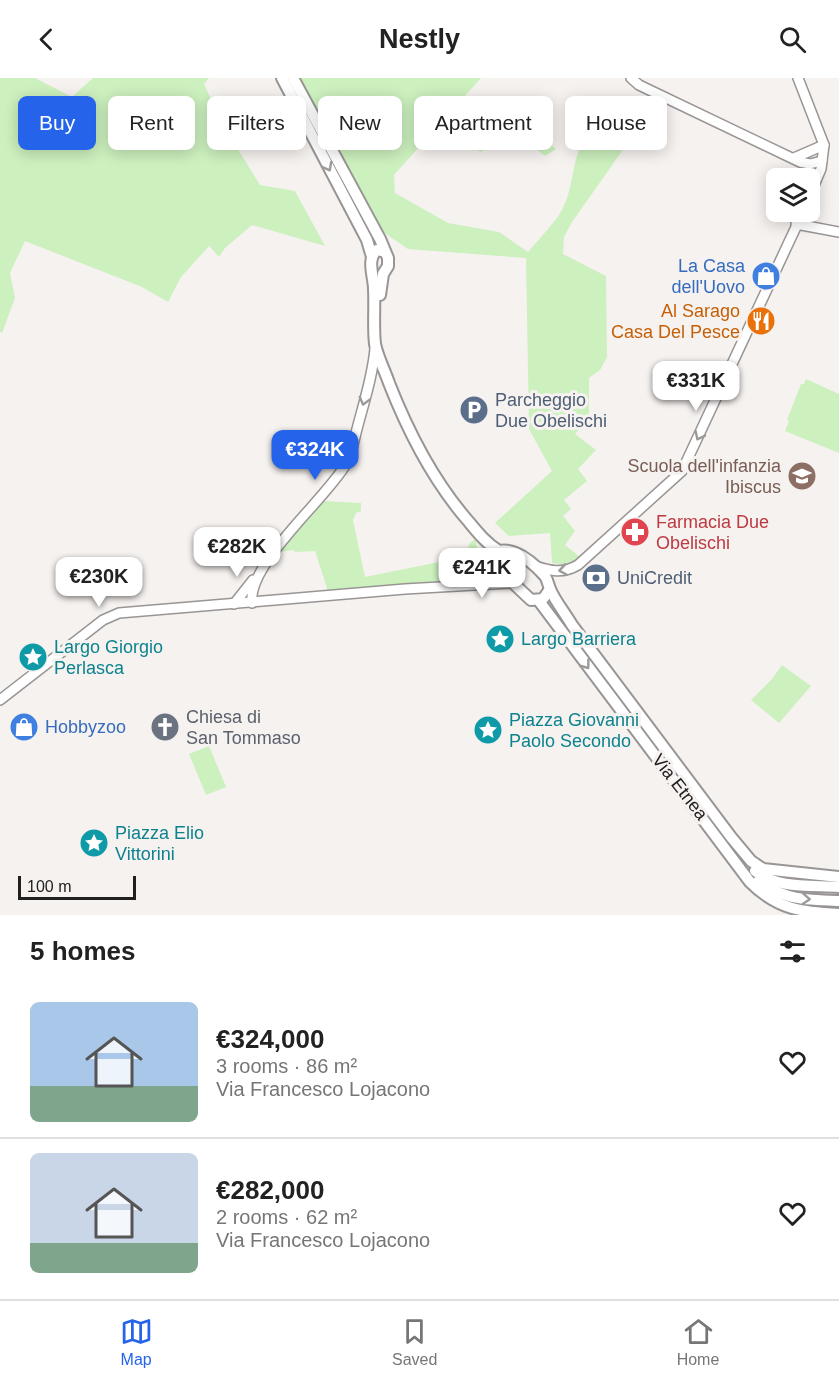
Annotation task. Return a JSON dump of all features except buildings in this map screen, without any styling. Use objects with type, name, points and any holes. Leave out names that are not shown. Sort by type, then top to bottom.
[{"type":"main road","points":[[282,78],[367,240],[372,257]]},
{"type":"main road","points":[[293,78],[380,239],[388,258],[388,266],[378,273]]},
{"type":"main road","points":[[631,78],[639,85],[806,164],[821,166],[824,145],[798,78]]},
{"type":"main road","points":[[794,158],[824,145]]},
{"type":"main road","points":[[532,564],[551,571],[560,571],[578,565],[682,471],[796,224],[839,232]]},
{"type":"main road","points":[[385,252],[377,250],[370,263],[378,273],[382,344],[388,381]]},
{"type":"main road","points":[[234,604],[316,500],[334,481],[348,460],[374,367],[378,273]]},
{"type":"main road","points":[[375,344],[401,415],[428,467],[460,512],[478,533],[499,551]]},
{"type":"main road","points":[[478,533],[484,550],[484,564]]},
{"type":"main road","points":[[452,586],[465,580],[492,554],[506,549],[514,551],[532,564],[546,578],[552,593],[572,625],[751,861],[763,869],[839,877]]},
{"type":"main road","name":"Via Etnea","points":[[484,564],[487,575],[513,583],[536,600],[746,872],[774,891],[794,898],[839,901]]},
{"type":"main road","points":[[252,603],[254,584],[261,568]]},
{"type":"main road","points":[[0,700],[103,620],[119,613],[513,583]]},
{"type":"main road","points":[[536,600],[543,599],[552,593]]},
{"type":"main road","name":"Via Etnea","points":[[712,830],[744,875],[770,898],[802,912],[839,914]]},
{"type":"main road","points":[[731,837],[750,867],[764,878],[778,882],[839,887]]},
{"type":"green space","points":[[0,78],[35,78],[70,96],[18,96],[18,150],[96,150],[96,96],[73,96],[93,78],[209,78],[204,84],[210,96],[207,96],[207,150],[238,150],[260,185],[295,191],[325,246],[252,225],[225,248],[219,257],[209,246],[181,277],[168,302],[142,287],[25,241],[10,273],[15,298],[2,333],[0,332]]},
{"type":"green space","points":[[299,78],[481,78],[465,96],[414,96],[414,150],[416,150],[394,175],[395,193],[448,223],[499,232],[528,252],[563,208],[568,197],[579,150],[623,150],[564,237],[563,254],[606,276],[607,357],[600,370],[589,378],[589,419],[575,434],[596,450],[578,469],[587,481],[564,500],[571,509],[563,516],[575,531],[565,545],[580,557],[573,562],[552,563],[550,533],[509,536],[495,523],[552,471],[529,429],[526,258],[408,249],[383,232],[338,150],[402,150],[402,96],[318,96],[318,113]]},
{"type":"green space","points":[[553,146],[556,149],[545,156],[538,150],[553,150]]},
{"type":"green space","points":[[806,379],[839,394],[839,453],[785,431],[801,384],[804,384]]},
{"type":"green space","points":[[324,501],[361,503],[361,511],[356,513],[353,520],[365,577],[464,557],[470,543],[475,539],[478,555],[476,562],[468,571],[448,580],[328,591],[315,551],[279,552]]},
{"type":"green space","points":[[782,665],[811,686],[779,723],[751,700]]},
{"type":"green space","points":[[209,746],[226,787],[206,795],[189,754]]},
{"type":"place","name":"La Casa dell'Uovo","points":[[766,276]]},
{"type":"place","name":"Al Sarago Casa Del Pesce","points":[[761,321]]},
{"type":"place","name":"Parcheggio Due Obelischi","points":[[474,410]]},
{"type":"place","name":"Scuola dell'infanzia Ibiscus","points":[[802,476]]},
{"type":"place","name":"Farmacia Due Obelischi","points":[[635,532]]},
{"type":"place","name":"UniCredit","points":[[596,578]]},
{"type":"place","name":"Largo Barriera","points":[[500,639]]},
{"type":"place","name":"Largo Giorgio Perlasca","points":[[33,657]]},
{"type":"place","name":"Hobbyzoo","points":[[24,727]]},
{"type":"place","name":"Chiesa di San Tommaso","points":[[165,727]]},
{"type":"place","name":"Piazza Giovanni Paolo Secondo","points":[[488,730]]},
{"type":"place","name":"Piazza Elio Vittorini","points":[[94,843]]}]
